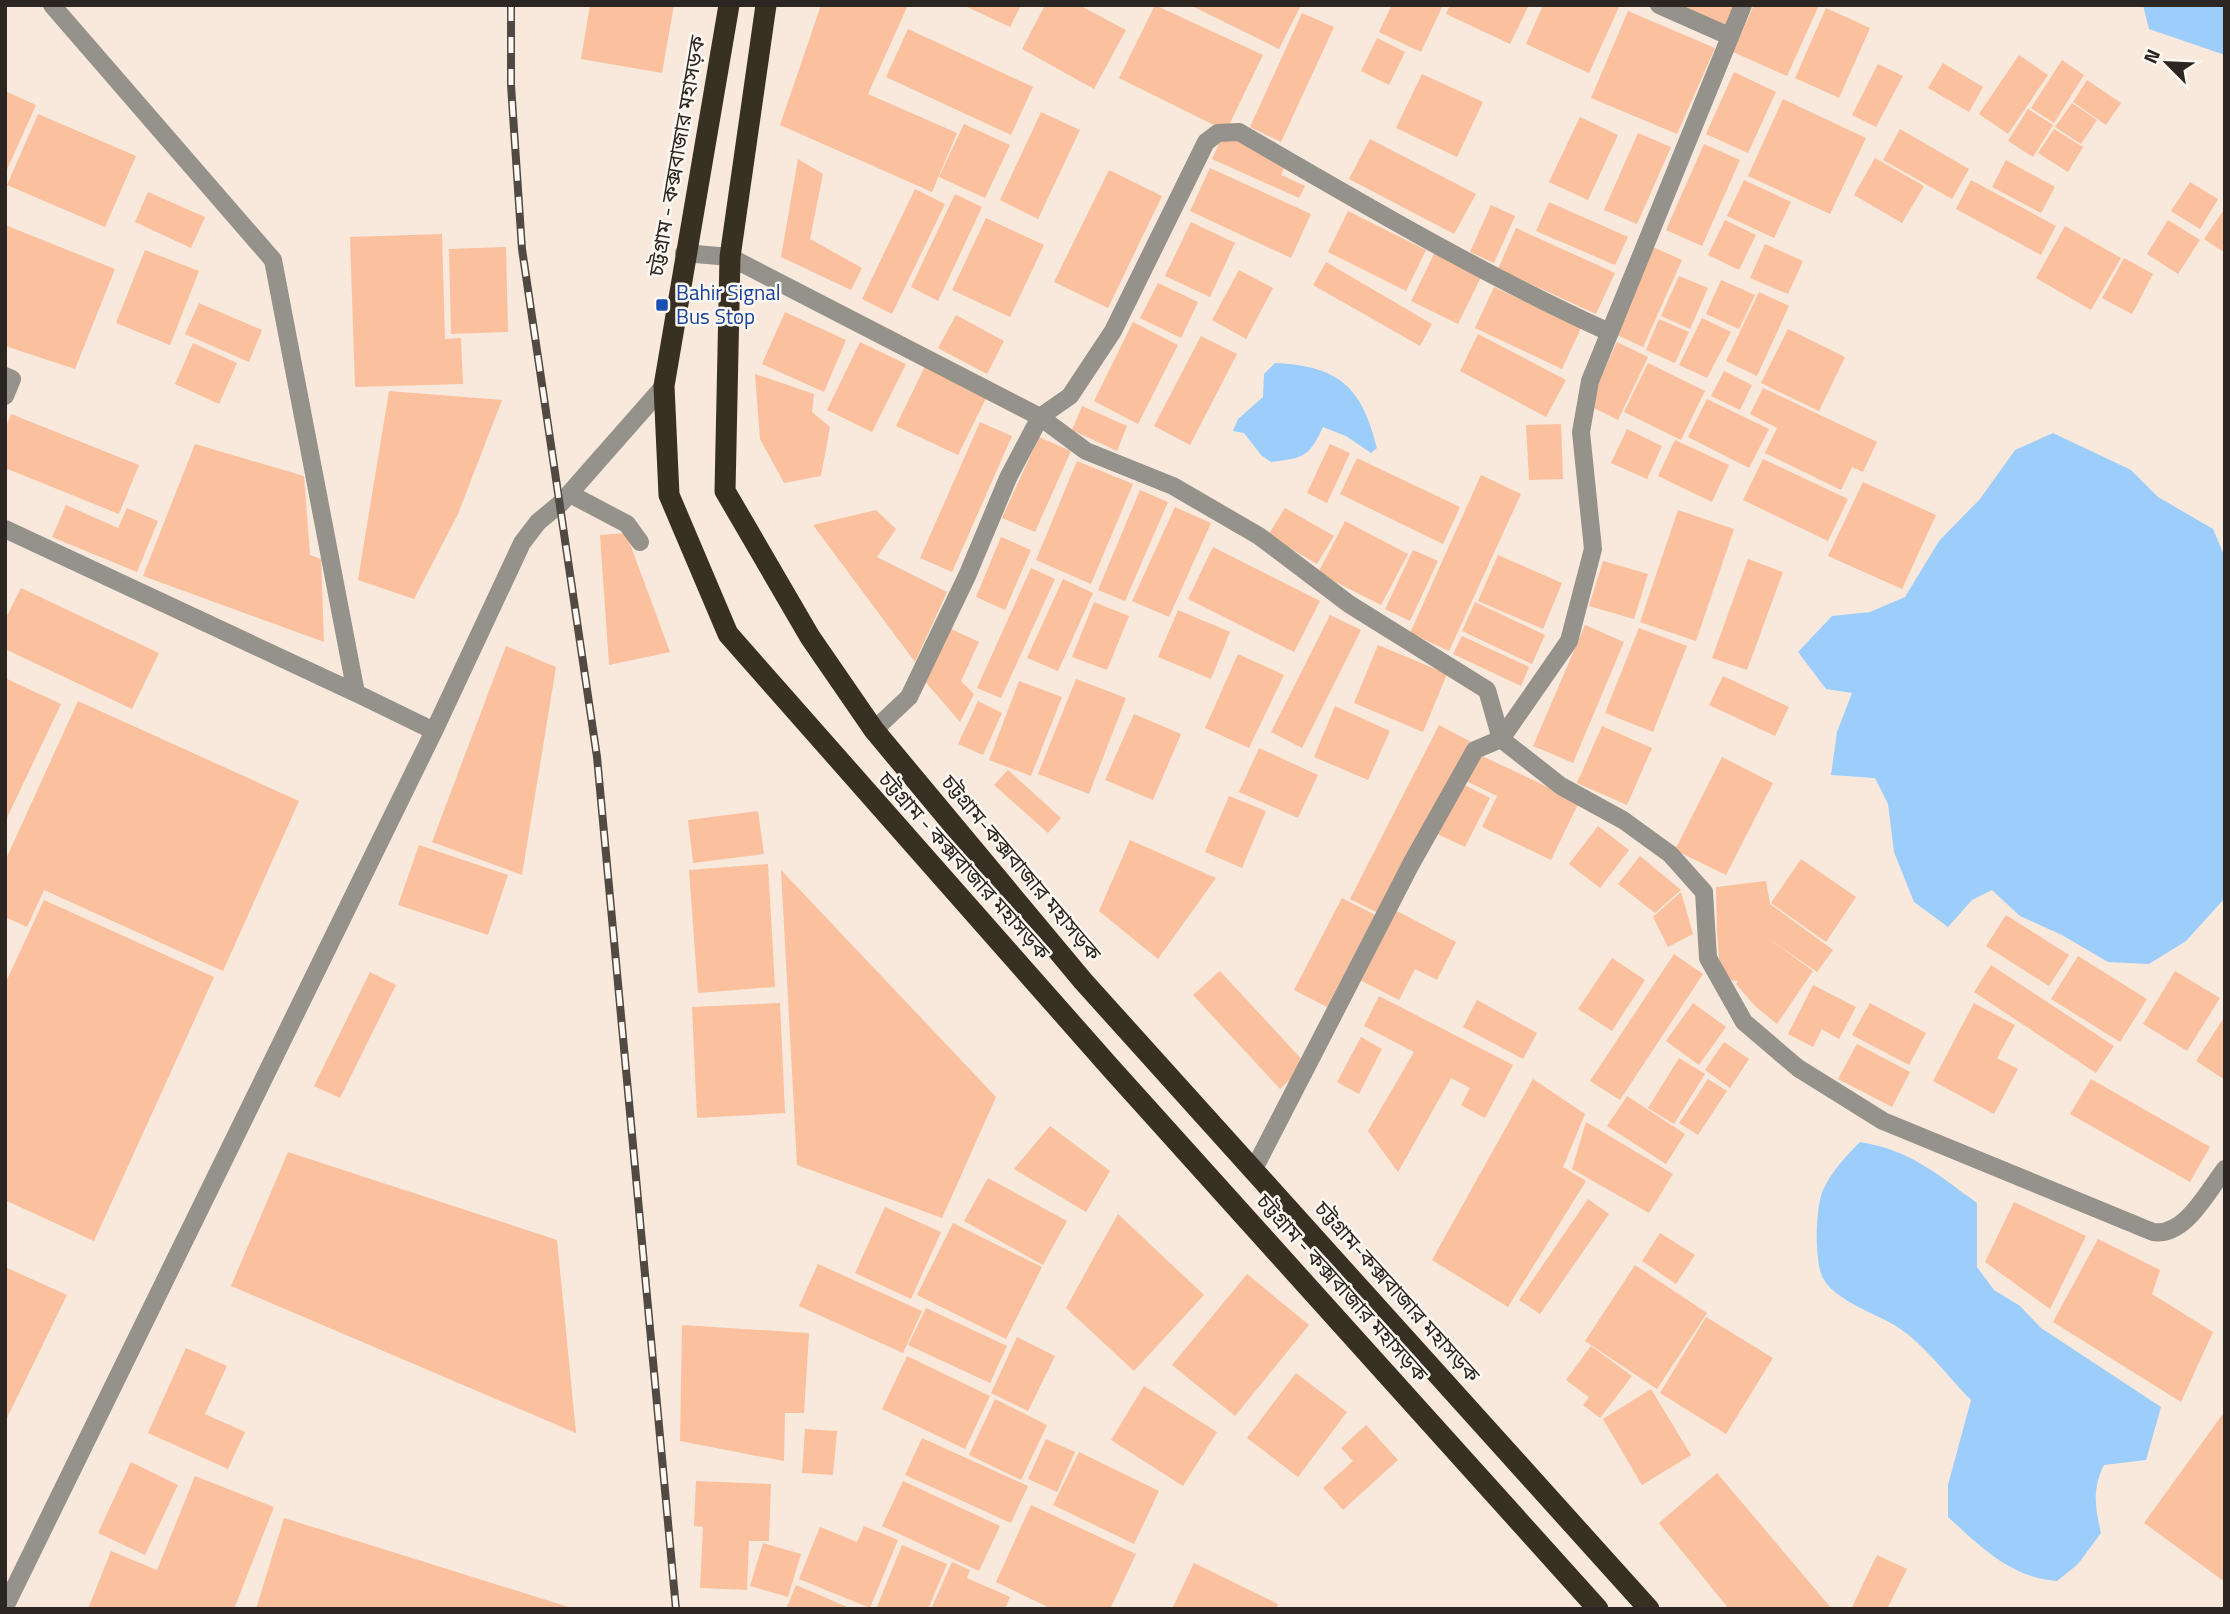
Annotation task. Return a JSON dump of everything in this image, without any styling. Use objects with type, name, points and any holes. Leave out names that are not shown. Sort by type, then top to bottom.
[{"type":"highway","name":"চট্টগ্রাম - কক্সবাজার মহাসড়ক","points":[[729,5],[684,253],[664,386],[669,495],[728,634],[1100,1056],[1598,1609]]},
{"type":"highway","name":"চট্টগ্রাম-কক্সবাজার মহাসড়ক","points":[[765,5],[730,257],[725,491],[810,638],[874,730],[1083,981],[1648,1609]]},
{"type":"street","points":[[52,5],[273,260],[356,692]]},
{"type":"street","points":[[1659,5],[1730,36]]},
{"type":"street","points":[[1254,1169],[1411,864],[1475,750],[1501,739],[1569,640],[1593,549],[1581,432],[1590,381],[1653,234],[1743,5]]},
{"type":"street","points":[[874,730],[909,698],[967,576],[1008,478],[1040,417],[1070,396],[1113,331],[1206,142],[1218,133],[1239,132],[1394,222],[1547,304],[1609,332]]},
{"type":"street","points":[[684,253],[730,257],[1040,417],[1086,451],[1173,486],[1259,536],[1349,604],[1486,690],[1501,739],[1561,786],[1623,820],[1670,854],[1704,892],[1708,958],[1744,1022],[1798,1068],[1883,1121],[2153,1232],[2165,1234],[2180,1226],[2225,1169]]},
{"type":"street","points":[[5,376],[12,379],[5,396]]},
{"type":"street","points":[[5,1607],[12,1575],[435,731],[522,544],[537,522],[570,494],[664,386]]},
{"type":"street","points":[[570,494],[627,524],[640,542]]},
{"type":"street","points":[[5,529],[435,731]]},
{"type":"water","points":[[2143,5],[2225,5],[2225,55],[2149,29]]},
{"type":"water","points":[[1275,363],[1316,369],[1344,384],[1364,409],[1377,448],[1371,453],[1346,436],[1323,427],[1314,445],[1298,457],[1271,462],[1261,455],[1244,433],[1233,431],[1238,419],[1263,397],[1264,374]]},
{"type":"water","points":[[2053,433],[2131,470],[2158,497],[2213,529],[2225,557],[2225,898],[2186,941],[2149,964],[2108,962],[2062,935],[2020,916],[1992,890],[1972,900],[1948,927],[1914,902],[1894,852],[1888,804],[1875,778],[1831,775],[1837,732],[1852,693],[1826,689],[1798,652],[1832,616],[1870,612],[1905,597],[1939,541],[1980,499],[2015,450]]},
{"type":"water","points":[[1860,1142],[1908,1157],[1936,1173],[1977,1203],[1977,1267],[1994,1290],[2020,1306],[2041,1328],[2161,1407],[2146,1460],[2104,1465],[2096,1498],[2101,1533],[2078,1564],[2057,1581],[2025,1574],[1997,1559],[1948,1517],[1948,1485],[1971,1400],[1912,1338],[1889,1322],[1843,1298],[1823,1278],[1817,1247],[1817,1219],[1821,1196],[1836,1169]]},
{"type":"building","points":[[590,5],[674,5],[662,73],[581,59]]},
{"type":"building","points":[[821,5],[908,5],[868,94],[957,133],[932,192],[780,125]]},
{"type":"building","points":[[963,5],[1021,5],[1010,27]]},
{"type":"building","points":[[1045,5],[1079,5],[1126,30],[1094,89],[1022,49]]},
{"type":"building","points":[[1155,5],[1263,55],[1226,131],[1119,78]]},
{"type":"building","points":[[1190,5],[1297,5],[1300,7],[1279,49]]},
{"type":"building","points":[[1392,5],[1443,5],[1421,52],[1379,32]]},
{"type":"building","points":[[1450,5],[1529,5],[1510,44],[1446,14]]},
{"type":"building","points":[[1543,5],[1620,5],[1589,73],[1526,44]]},
{"type":"building","points":[[1670,5],[1738,5],[1727,31]]},
{"type":"building","points":[[1754,5],[1819,5],[1787,76],[1733,52]]},
{"type":"building","points":[[1826,8],[1870,28],[1839,98],[1795,78]]},
{"type":"building","points":[[1628,11],[1715,48],[1677,134],[1591,98]]},
{"type":"building","points":[[1302,13],[1334,27],[1281,142],[1250,127]]},
{"type":"building","points":[[908,29],[1033,87],[1011,135],[886,77]]},
{"type":"building","points":[[1377,38],[1405,52],[1389,85],[1361,71]]},
{"type":"building","points":[[2019,55],[2048,75],[2008,134],[1979,114]]},
{"type":"building","points":[[2062,60],[2084,75],[2054,123],[2031,108]]},
{"type":"building","points":[[1943,63],[1983,87],[1969,112],[1928,88]]},
{"type":"building","points":[[1878,64],[1903,76],[1876,127],[1852,115]]},
{"type":"building","points":[[1734,72],[1776,92],[1748,153],[1706,134]]},
{"type":"building","points":[[1422,74],[1483,102],[1457,157],[1396,128]]},
{"type":"building","points":[[2087,80],[2121,103],[2106,125],[2073,102]]},
{"type":"building","points":[[5,91],[36,105],[5,174]]},
{"type":"building","points":[[1783,99],[1866,138],[1830,214],[1748,176]]},
{"type":"building","points":[[2072,103],[2097,120],[2081,144],[2055,127]]},
{"type":"building","points":[[2028,109],[2053,125],[2033,157],[2008,141]]},
{"type":"building","points":[[1041,112],[1080,130],[1038,219],[1000,200]]},
{"type":"building","points":[[38,114],[136,156],[105,227],[7,185]]},
{"type":"building","points":[[1580,117],[1618,135],[1588,200],[1549,182]]},
{"type":"building","points":[[964,124],[1010,145],[985,198],[939,177]]},
{"type":"building","points":[[1900,129],[1969,169],[1952,199],[1883,160]]},
{"type":"building","points":[[2054,129],[2083,147],[2068,172],[2038,153]]},
{"type":"building","points":[[1638,133],[1671,147],[1637,224],[1604,210]]},
{"type":"building","points":[[1223,135],[1286,163],[1281,175],[1305,186],[1299,198],[1212,159]]},
{"type":"building","points":[[1370,139],[1476,194],[1454,234],[1349,179]]},
{"type":"building","points":[[1704,144],[1740,160],[1702,246],[1666,230]]},
{"type":"building","points":[[1875,158],[1924,186],[1902,223],[1854,195]]},
{"type":"building","points":[[798,159],[823,174],[810,239],[862,268],[851,290],[781,257]]},
{"type":"building","points":[[2006,160],[2055,187],[2041,213],[1992,187]]},
{"type":"building","points":[[1210,168],[1311,214],[1291,258],[1190,211]]},
{"type":"building","points":[[1109,170],[1162,196],[1108,308],[1054,282]]},
{"type":"building","points":[[1744,180],[1791,202],[1774,238],[1727,216]]},
{"type":"building","points":[[1971,180],[2056,226],[2041,255],[1956,209]]},
{"type":"building","points":[[2190,182],[2218,199],[2200,229],[2171,211]]},
{"type":"building","points":[[915,189],[945,204],[892,314],[862,299]]},
{"type":"building","points":[[148,192],[205,217],[191,248],[135,222]]},
{"type":"building","points":[[955,194],[982,207],[938,301],[911,287]]},
{"type":"building","points":[[1549,202],[1628,237],[1615,265],[1536,231]]},
{"type":"building","points":[[1491,205],[1515,216],[1494,263],[1470,252]]},
{"type":"building","points":[[2225,208],[2225,253],[2204,239]]},
{"type":"building","points":[[1348,211],[1426,250],[1406,291],[1328,252]]},
{"type":"building","points":[[986,218],[1044,245],[1010,317],[952,290]]},
{"type":"building","points":[[1725,220],[1756,235],[1739,270],[1708,255]]},
{"type":"building","points":[[2168,220],[2200,240],[2178,274],[2147,254]]},
{"type":"building","points":[[1191,222],[1235,243],[1210,297],[1165,276]]},
{"type":"building","points":[[5,225],[115,269],[75,369],[5,346]]},
{"type":"building","points":[[2065,226],[2121,258],[2091,310],[2036,278]]},
{"type":"building","points":[[1516,228],[1615,273],[1596,314],[1498,269]]},
{"type":"building","points":[[442,234],[445,339],[461,338],[463,384],[355,387],[350,237]]},
{"type":"building","points":[[1765,244],[1803,261],[1788,294],[1750,278]]},
{"type":"building","points":[[506,247],[508,332],[451,334],[449,249]]},
{"type":"building","points":[[1653,247],[1682,260],[1643,347],[1615,334]]},
{"type":"building","points":[[145,250],[199,271],[170,345],[116,323]]},
{"type":"building","points":[[1435,252],[1482,275],[1458,324],[1411,301]]},
{"type":"building","points":[[2124,258],[2153,274],[2132,314],[2102,298]]},
{"type":"building","points":[[1326,262],[1432,324],[1420,346],[1313,285]]},
{"type":"building","points":[[1239,270],[1273,288],[1246,339],[1212,320]]},
{"type":"building","points":[[1679,276],[1708,288],[1690,329],[1661,316]]},
{"type":"building","points":[[1721,280],[1755,295],[1739,329],[1706,314]]},
{"type":"building","points":[[1158,283],[1198,302],[1181,338],[1140,318]]},
{"type":"building","points":[[1494,287],[1581,328],[1562,369],[1475,328]]},
{"type":"building","points":[[1759,292],[1789,306],[1757,376],[1726,361]]},
{"type":"building","points":[[199,303],[262,330],[249,362],[185,334]]},
{"type":"building","points":[[785,312],[846,340],[824,392],[762,364]]},
{"type":"building","points":[[956,315],[1004,341],[987,374],[938,348]]},
{"type":"building","points":[[1702,318],[1731,332],[1707,378],[1679,365]]},
{"type":"building","points":[[1659,319],[1689,332],[1675,363],[1646,350]]},
{"type":"building","points":[[1133,322],[1178,345],[1138,424],[1094,401]]},
{"type":"building","points":[[1788,329],[1845,357],[1819,411],[1761,383]]},
{"type":"building","points":[[1478,334],[1566,380],[1546,417],[1460,371]]},
{"type":"building","points":[[1201,336],[1237,354],[1190,445],[1154,426]]},
{"type":"building","points":[[860,342],[906,364],[872,432],[827,410]]},
{"type":"building","points":[[1617,342],[1648,357],[1618,420],[1588,405]]},
{"type":"building","points":[[193,343],[237,363],[219,404],[175,384]]},
{"type":"building","points":[[1648,363],[1705,391],[1681,440],[1624,412]]},
{"type":"building","points":[[926,364],[988,394],[958,455],[896,426]]},
{"type":"building","points":[[1724,371],[1752,385],[1740,410],[1711,396]]},
{"type":"building","points":[[755,374],[814,394],[812,412],[830,427],[821,476],[784,483],[760,439]]},
{"type":"building","points":[[1763,388],[1877,442],[1863,472],[1852,467],[1841,490],[1765,453],[1777,428],[1750,414]]},
{"type":"building","points":[[389,391],[502,400],[458,514],[414,599],[358,580]]},
{"type":"building","points":[[1707,399],[1769,429],[1749,468],[1688,437]]},
{"type":"building","points":[[1082,406],[1127,426],[1117,451],[1072,430]]},
{"type":"building","points":[[11,414],[139,465],[119,514],[5,468],[5,430]]},
{"type":"building","points":[[980,422],[1012,436],[952,572],[920,558]]},
{"type":"building","points":[[1561,424],[1563,479],[1529,480],[1526,425]]},
{"type":"building","points":[[1627,429],[1662,446],[1647,479],[1611,463]]},
{"type":"building","points":[[1039,437],[1071,451],[1035,532],[1002,518]]},
{"type":"building","points":[[1675,440],[1729,465],[1712,502],[1658,476]]},
{"type":"building","points":[[195,444],[304,476],[310,555],[321,559],[324,642],[143,576]]},
{"type":"building","points":[[1330,444],[1350,453],[1327,503],[1307,493]]},
{"type":"building","points":[[1357,458],[1460,507],[1443,544],[1340,494]]},
{"type":"building","points":[[1763,459],[1848,499],[1828,541],[1743,500]]},
{"type":"building","points":[[1077,461],[1133,484],[1091,584],[1036,560]]},
{"type":"building","points":[[1481,475],[1521,494],[1449,651],[1410,633]]},
{"type":"building","points":[[1863,482],[1936,515],[1902,589],[1828,556]]},
{"type":"building","points":[[1140,490],[1168,502],[1125,601],[1098,590]]},
{"type":"building","points":[[66,505],[118,528],[127,508],[158,521],[137,572],[52,537]]},
{"type":"building","points":[[1175,507],[1211,523],[1169,617],[1132,601]]},
{"type":"building","points":[[1285,508],[1334,536],[1317,564],[1268,535]]},
{"type":"building","points":[[876,510],[896,529],[877,557],[947,592],[915,662],[813,525]]},
{"type":"building","points":[[1678,510],[1734,529],[1696,641],[1640,622]]},
{"type":"building","points":[[1345,521],[1408,554],[1381,605],[1318,573]]},
{"type":"building","points":[[626,533],[670,652],[609,665],[600,535]]},
{"type":"building","points":[[1001,537],[1031,550],[1005,610],[976,597]]},
{"type":"building","points":[[1213,547],[1320,601],[1294,652],[1188,599]]},
{"type":"building","points":[[1413,550],[1438,561],[1410,621],[1385,609]]},
{"type":"building","points":[[1498,555],[1562,583],[1543,629],[1478,601]]},
{"type":"building","points":[[1748,559],[1783,572],[1747,670],[1712,658]]},
{"type":"building","points":[[1603,561],[1648,574],[1634,619],[1589,606]]},
{"type":"building","points":[[1031,568],[1055,579],[1001,698],[977,688]]},
{"type":"building","points":[[1063,579],[1093,593],[1058,671],[1027,658]]},
{"type":"building","points":[[21,588],[159,653],[132,709],[5,649],[5,620]]},
{"type":"building","points":[[1094,602],[1129,616],[1107,670],[1072,657]]},
{"type":"building","points":[[1475,602],[1545,635],[1532,664],[1462,631]]},
{"type":"building","points":[[1178,610],[1230,632],[1211,679],[1158,657]]},
{"type":"building","points":[[1330,615],[1361,630],[1302,748],[1271,732]]},
{"type":"building","points":[[1585,625],[1624,642],[1573,763],[1533,746]]},
{"type":"building","points":[[947,627],[979,642],[961,681],[974,694],[960,722],[923,679]]},
{"type":"building","points":[[1639,628],[1687,646],[1653,732],[1605,713]]},
{"type":"building","points":[[1462,636],[1529,667],[1521,686],[1453,654]]},
{"type":"building","points":[[1378,645],[1447,674],[1423,732],[1354,703]]},
{"type":"building","points":[[506,646],[556,667],[522,875],[432,842]]},
{"type":"building","points":[[1238,654],[1284,675],[1249,748],[1205,728]]},
{"type":"building","points":[[1723,676],[1789,707],[1775,736],[1709,705]]},
{"type":"building","points":[[5,678],[61,704],[5,822]]},
{"type":"building","points":[[1076,679],[1126,698],[1089,794],[1038,774]]},
{"type":"building","points":[[1019,681],[1062,697],[1031,776],[989,760]]},
{"type":"building","points":[[78,701],[299,801],[223,971],[44,890],[27,927],[5,917],[5,861]]},
{"type":"building","points":[[978,701],[1002,713],[983,755],[958,744]]},
{"type":"building","points":[[1335,706],[1390,731],[1368,780],[1314,757]]},
{"type":"building","points":[[1134,714],[1181,734],[1153,800],[1105,780]]},
{"type":"building","points":[[1439,725],[1471,742],[1382,915],[1350,899]]},
{"type":"building","points":[[1602,726],[1652,748],[1627,805],[1577,783]]},
{"type":"building","points":[[1259,748],[1318,775],[1298,818],[1239,792]]},
{"type":"building","points":[[1476,753],[1579,802],[1551,860],[1482,827],[1497,796],[1464,780]]},
{"type":"building","points":[[1722,757],[1773,783],[1726,875],[1675,850]]},
{"type":"building","points":[[1008,770],[1061,818],[1048,833],[994,785]]},
{"type":"building","points":[[1459,782],[1490,798],[1465,847],[1433,832]]},
{"type":"building","points":[[1229,796],[1266,811],[1242,868],[1205,852]]},
{"type":"building","points":[[758,811],[764,854],[693,863],[688,820]]},
{"type":"building","points":[[1598,826],[1629,850],[1600,888],[1569,864]]},
{"type":"building","points":[[1130,840],[1216,878],[1158,959],[1099,911]]},
{"type":"building","points":[[419,845],[508,875],[488,935],[398,905]]},
{"type":"building","points":[[1640,856],[1681,890],[1655,913],[1618,884]]},
{"type":"building","points":[[1801,859],[1856,897],[1826,942],[1771,903]]},
{"type":"building","points":[[768,864],[775,987],[698,993],[689,870]]},
{"type":"building","points":[[781,870],[996,1097],[942,1218],[797,1165]]},
{"type":"building","points":[[1766,881],[1770,904],[1833,950],[1817,972],[1768,938],[1813,971],[1777,1024],[1755,1006],[1736,984],[1738,981],[1726,980],[1719,958],[1717,933],[1716,887]]},
{"type":"building","points":[[1681,892],[1693,934],[1668,947],[1653,917]]},
{"type":"building","points":[[1342,898],[1375,915],[1327,1007],[1294,990]]},
{"type":"building","points":[[44,900],[214,977],[94,1241],[7,1201],[5,1206],[5,984]]},
{"type":"building","points":[[1395,910],[1456,942],[1437,980],[1415,969],[1399,1000],[1358,979]]},
{"type":"building","points":[[2006,915],[2069,955],[2049,986],[1986,946]]},
{"type":"building","points":[[1674,954],[1703,974],[1620,1100],[1590,1081]]},
{"type":"building","points":[[2078,956],[2147,999],[2120,1042],[2051,999]]},
{"type":"building","points":[[1612,958],[1645,980],[1612,1031],[1578,1009]]},
{"type":"building","points":[[1991,965],[2114,1046],[2096,1073],[1974,992]]},
{"type":"building","points":[[1220,971],[1306,1064],[1280,1089],[1193,995]]},
{"type":"building","points":[[2175,971],[2220,998],[2187,1051],[2143,1024]]},
{"type":"building","points":[[370,972],[396,985],[340,1098],[314,1086]]},
{"type":"building","points":[[1813,985],[1856,1007],[1839,1039],[1822,1029],[1813,1047],[1788,1034]]},
{"type":"building","points":[[1379,996],[1513,1065],[1485,1118],[1461,1105],[1470,1088],[1451,1078],[1398,1172],[1368,1131],[1414,1052],[1364,1026]]},
{"type":"building","points":[[1477,1000],[1537,1033],[1523,1059],[1463,1027]]},
{"type":"building","points":[[780,1003],[785,1113],[697,1118],[692,1007]]},
{"type":"building","points":[[1693,1003],[1726,1027],[1699,1065],[1666,1041]]},
{"type":"building","points":[[1870,1003],[1926,1033],[1909,1065],[1852,1035]]},
{"type":"building","points":[[1974,1003],[2015,1025],[1997,1058],[2018,1069],[1994,1114],[1933,1081]]},
{"type":"building","points":[[2225,1016],[2225,1080],[2196,1061]]},
{"type":"building","points":[[1361,1037],[1382,1049],[1359,1094],[1337,1082]]},
{"type":"building","points":[[1724,1042],[1749,1059],[1730,1088],[1705,1070]]},
{"type":"building","points":[[1857,1044],[1910,1072],[1892,1107],[1838,1079]]},
{"type":"building","points":[[1679,1058],[1705,1074],[1674,1124],[1648,1108]]},
{"type":"building","points":[[1533,1079],[1585,1114],[1563,1167],[1586,1181],[1508,1307],[1432,1260]]},
{"type":"building","points":[[1708,1079],[1727,1091],[1698,1135],[1679,1123]]},
{"type":"building","points":[[2091,1079],[2210,1147],[2190,1182],[2070,1114]]},
{"type":"building","points":[[1627,1096],[1685,1134],[1666,1164],[1607,1126]]},
{"type":"building","points":[[1586,1122],[1673,1174],[1649,1213],[1572,1169]]},
{"type":"building","points":[[1050,1126],[1110,1171],[1086,1212],[1014,1169]]},
{"type":"building","points":[[288,1152],[557,1240],[576,1433],[231,1286]]},
{"type":"building","points":[[988,1178],[1067,1221],[1043,1265],[964,1221]]},
{"type":"building","points":[[1588,1199],[1609,1214],[1540,1314],[1519,1300]]},
{"type":"building","points":[[2014,1202],[2086,1236],[2050,1309],[1985,1262]]},
{"type":"building","points":[[885,1207],[941,1232],[911,1299],[855,1273]]},
{"type":"building","points":[[1118,1214],[1204,1295],[1134,1371],[1066,1308]]},
{"type":"building","points":[[953,1223],[1042,1267],[1006,1339],[917,1295]]},
{"type":"building","points":[[1660,1233],[1695,1255],[1676,1284],[1642,1261]]},
{"type":"building","points":[[2098,1239],[2160,1270],[2152,1294],[2213,1332],[2181,1402],[2053,1322]]},
{"type":"building","points":[[818,1264],[922,1311],[903,1353],[799,1306]]},
{"type":"building","points":[[1635,1265],[1707,1313],[1657,1389],[1585,1341]]},
{"type":"building","points":[[5,1267],[67,1295],[5,1422]]},
{"type":"building","points":[[1247,1274],[1309,1325],[1235,1416],[1172,1365]]},
{"type":"building","points":[[926,1308],[1007,1346],[990,1383],[908,1345]]},
{"type":"building","points":[[1706,1317],[1773,1358],[1726,1434],[1660,1393]]},
{"type":"building","points":[[682,1325],[809,1333],[804,1413],[785,1413],[784,1461],[680,1441]]},
{"type":"building","points":[[1017,1337],[1055,1356],[1028,1411],[991,1393]]},
{"type":"building","points":[[1591,1346],[1632,1376],[1600,1418],[1583,1405],[1589,1397],[1566,1380]]},
{"type":"building","points":[[186,1348],[227,1366],[205,1414],[245,1432],[228,1469],[148,1433]]},
{"type":"building","points":[[907,1356],[990,1396],[965,1449],[882,1409]]},
{"type":"building","points":[[1296,1373],[1347,1412],[1298,1477],[1247,1438]]},
{"type":"building","points":[[1144,1386],[1217,1432],[1183,1486],[1111,1440]]},
{"type":"building","points":[[1651,1389],[1691,1455],[1642,1485],[1603,1419]]},
{"type":"building","points":[[995,1399],[1047,1425],[1021,1480],[969,1455]]},
{"type":"building","points":[[2225,1411],[2225,1582],[2144,1523]]},
{"type":"building","points":[[1366,1425],[1398,1460],[1343,1510],[1323,1488],[1353,1461],[1341,1448]]},
{"type":"building","points":[[805,1429],[837,1431],[833,1475],[802,1473]]},
{"type":"building","points":[[922,1438],[1028,1486],[1011,1523],[905,1475]]},
{"type":"building","points":[[1046,1439],[1075,1452],[1057,1492],[1028,1479]]},
{"type":"building","points":[[1079,1452],[1159,1491],[1134,1544],[1053,1505]]},
{"type":"building","points":[[131,1462],[178,1485],[145,1555],[98,1533]]},
{"type":"building","points":[[1717,1473],[1832,1609],[1729,1609],[1659,1523]]},
{"type":"building","points":[[195,1476],[274,1507],[234,1609],[88,1609],[111,1551],[157,1570]]},
{"type":"building","points":[[696,1481],[771,1484],[769,1541],[749,1541],[747,1590],[700,1588],[703,1527],[694,1526]]},
{"type":"building","points":[[903,1481],[1000,1526],[979,1571],[882,1526]]},
{"type":"building","points":[[1031,1505],[1136,1554],[1110,1609],[1052,1609],[996,1582]]},
{"type":"building","points":[[284,1518],[572,1608],[572,1609],[256,1609]]},
{"type":"building","points":[[864,1526],[898,1540],[870,1608],[799,1579],[820,1527],[857,1542]]},
{"type":"building","points":[[763,1543],[801,1554],[788,1597],[750,1586]]},
{"type":"building","points":[[902,1545],[947,1564],[928,1609],[876,1609]]},
{"type":"building","points":[[1877,1555],[1907,1569],[1887,1609],[1851,1609]]},
{"type":"building","points":[[952,1562],[970,1570],[967,1578],[1010,1597],[1005,1609],[931,1609]]},
{"type":"building","points":[[1194,1563],[1278,1604],[1276,1609],[1172,1609]]},
{"type":"building","points":[[796,1585],[852,1609],[786,1609]]},
{"type":"railway","points":[[511,5],[511,85],[522,249],[597,757],[676,1609]]},
{"type":"place","name":"Bahir Signal Bus Stop","points":[[662,305]]}]
